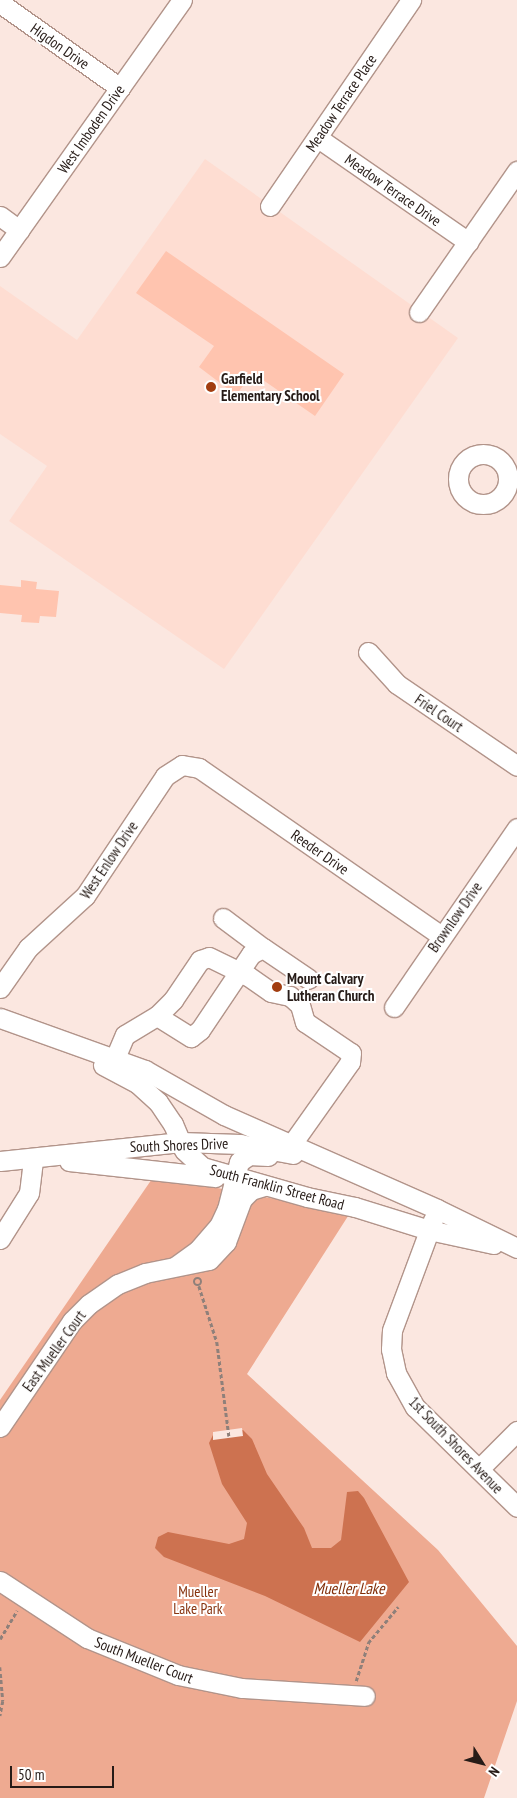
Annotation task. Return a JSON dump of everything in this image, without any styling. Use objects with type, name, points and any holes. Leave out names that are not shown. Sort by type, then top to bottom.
[{"type":"street","name":"West Imboden Drive","points":[[0,258],[182,0]]},
{"type":"street","name":"Meadow Terrace Place","points":[[270,206],[411,0]]},
{"type":"street","name":"Higdon Drive","points":[[0,3],[120,88]]},
{"type":"street","name":"Meadow Terrace Drive","points":[[318,138],[468,242]]},
{"type":"street","points":[[420,312],[517,171]]},
{"type":"street","points":[[0,216],[19,230]]},
{"type":"street","name":"Friel Court","points":[[368,652],[396,684],[517,766]]},
{"type":"street","name":"West Enlow Drive","points":[[0,988],[28,948],[86,896],[170,770],[185,764],[199,768]]},
{"type":"street","name":"Reeder Drive","points":[[199,768],[442,936]]},
{"type":"street","name":"Brownlow Drive","points":[[394,1007],[517,828]]},
{"type":"street","points":[[223,918],[309,979]]},
{"type":"street","points":[[157,1016],[191,1037],[200,1030],[252,954],[263,948]]},
{"type":"street","points":[[115,1058],[126,1036],[157,1016],[173,1000],[200,960],[209,957],[239,974],[248,976],[271,992],[290,996],[300,1005],[305,1022],[351,1053],[350,1062],[292,1144]]},
{"type":"street","name":"South Franklin Street Road","points":[[0,1018],[115,1058],[157,1076],[224,1115],[353,1170],[517,1248]]},
{"type":"street","name":"South Franklin Street Road","points":[[28,1029],[138,1084],[168,1115],[180,1142],[196,1163],[234,1178],[355,1207],[429,1230],[517,1248]]},
{"type":"street","points":[[147,1144],[165,1133],[168,1115]]},
{"type":"street","name":"South Shores Drive","points":[[0,1161],[180,1142],[264,1148],[353,1170]]},
{"type":"street","points":[[234,1178],[239,1162],[256,1155],[353,1170]]},
{"type":"street","points":[[0,1239],[30,1193],[33,1158]]},
{"type":"street","name":"South Shores Drive","points":[[33,1158],[234,1178]]},
{"type":"street","name":"East Mueller Court","points":[[174,1268],[198,1250],[219,1226],[227,1209],[234,1178]]},
{"type":"street","name":"East Mueller Court","points":[[0,1427],[72,1321],[88,1304],[131,1278],[202,1264],[216,1255],[230,1235],[242,1199],[252,1190],[264,1186]]},
{"type":"street","name":"1st South Shores Avenue","points":[[437,1209],[396,1312],[392,1330],[392,1360],[402,1386],[415,1407],[517,1507]]},
{"type":"street","points":[[479,1469],[517,1432]]},
{"type":"street","name":"South Mueller Court","points":[[0,1581],[24,1599],[87,1638],[178,1675],[242,1688],[365,1696]]},
{"type":"path","points":[[199,1286],[217,1342],[229,1436]]},
{"type":"path","points":[[0,1639],[24,1599]]},
{"type":"path","points":[[359,1673],[368,1643],[398,1607]]},
{"type":"path","points":[[0,1667],[3,1701],[0,1716]]},
{"type":"shaded area","name":"Garfield Elementary School","points":[[205,159],[458,338],[224,669],[9,521],[47,466],[0,434],[0,286],[77,340]]},
{"type":"green space","name":"Mueller Lake Park","points":[[154,1176],[350,1213],[247,1374],[438,1550],[517,1646],[517,1701],[484,1798],[0,1798],[0,1400]]},
{"type":"water","name":"Mueller Lake","points":[[243,1430],[252,1439],[267,1474],[304,1528],[312,1548],[331,1548],[341,1540],[347,1492],[358,1491],[364,1498],[409,1582],[360,1642],[265,1596],[164,1557],[155,1548],[158,1537],[168,1532],[229,1544],[244,1539],[247,1523],[222,1484],[209,1443],[213,1435]]},
{"type":"pier","points":[[242,1428],[243,1436],[213,1440],[213,1432]]},
{"type":"building","points":[[166,251],[344,374],[315,416],[253,373],[236,395],[199,367],[214,346],[136,293]]},
{"type":"building","points":[[21,580],[37,582],[36,589],[59,591],[56,617],[40,616],[39,623],[21,622],[22,615],[0,613],[0,585],[21,587]]},
{"type":"place","name":"Garfield Elementary School","points":[[211,387]]},
{"type":"place","name":"Mount Calvary Lutheran Church","points":[[277,987]]}]
